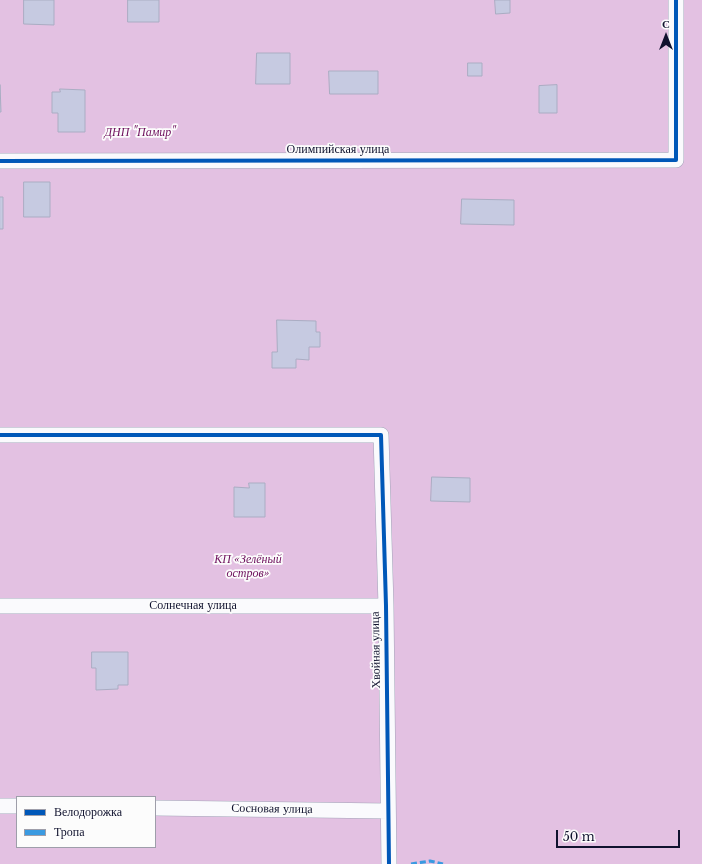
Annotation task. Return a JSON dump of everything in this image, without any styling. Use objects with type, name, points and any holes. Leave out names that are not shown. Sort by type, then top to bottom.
[{"type":"street","name":"Олимпийская улица","points":[[0,161],[676,160],[676,0]]},
{"type":"street","name":"Хвойная улица","points":[[0,435],[381,435],[386,606],[389,864]]},
{"type":"street","name":"Солнечная улица","points":[[0,606],[386,606]]},
{"type":"street","points":[[0,806],[16,806]]},
{"type":"street","name":"Сосновая улица","points":[[156,808],[388,811]]},
{"type":"green space","points":[[0,0],[702,0],[702,864],[0,864]]},
{"type":"building","points":[[24,0],[54,0],[54,25],[24,24]]},
{"type":"building","points":[[128,0],[159,0],[159,22],[128,22]]},
{"type":"building","points":[[495,0],[510,0],[510,13],[496,14]]},
{"type":"building","points":[[257,53],[290,53],[290,84],[256,84]]},
{"type":"building","points":[[468,63],[482,63],[482,76],[468,76]]},
{"type":"building","points":[[329,71],[378,71],[378,94],[330,94]]},
{"type":"building","points":[[0,85],[1,112],[0,112]]},
{"type":"building","points":[[557,85],[557,113],[539,113],[539,86]]},
{"type":"building","points":[[60,89],[85,90],[85,132],[58,132],[58,113],[52,113],[52,92],[60,92]]},
{"type":"building","points":[[24,182],[50,182],[50,217],[24,217]]},
{"type":"building","points":[[0,197],[3,197],[3,229],[0,229]]},
{"type":"building","points":[[462,199],[514,200],[514,225],[461,224]]},
{"type":"building","points":[[277,320],[316,321],[316,332],[320,332],[320,347],[309,347],[309,360],[296,359],[296,368],[272,368],[272,352],[277,352]]},
{"type":"building","points":[[432,477],[470,478],[470,502],[431,501]]},
{"type":"building","points":[[249,483],[265,483],[265,517],[234,517],[234,487],[249,488]]},
{"type":"building","points":[[92,652],[128,652],[128,685],[118,685],[118,689],[96,690],[96,668],[92,668]]},
{"type":"marked path","points":[[411,864],[430,861],[443,864]]},
{"type":"cycle path","points":[[0,161],[676,160],[676,0]]},
{"type":"cycle path","points":[[0,435],[381,435],[386,606],[389,864]]},
{"type":"park label","name":"ДНП \"Памир\"","points":[[140,133]]},
{"type":"park label","name":"КП «Зелёный остров»","points":[[248,567]]}]
